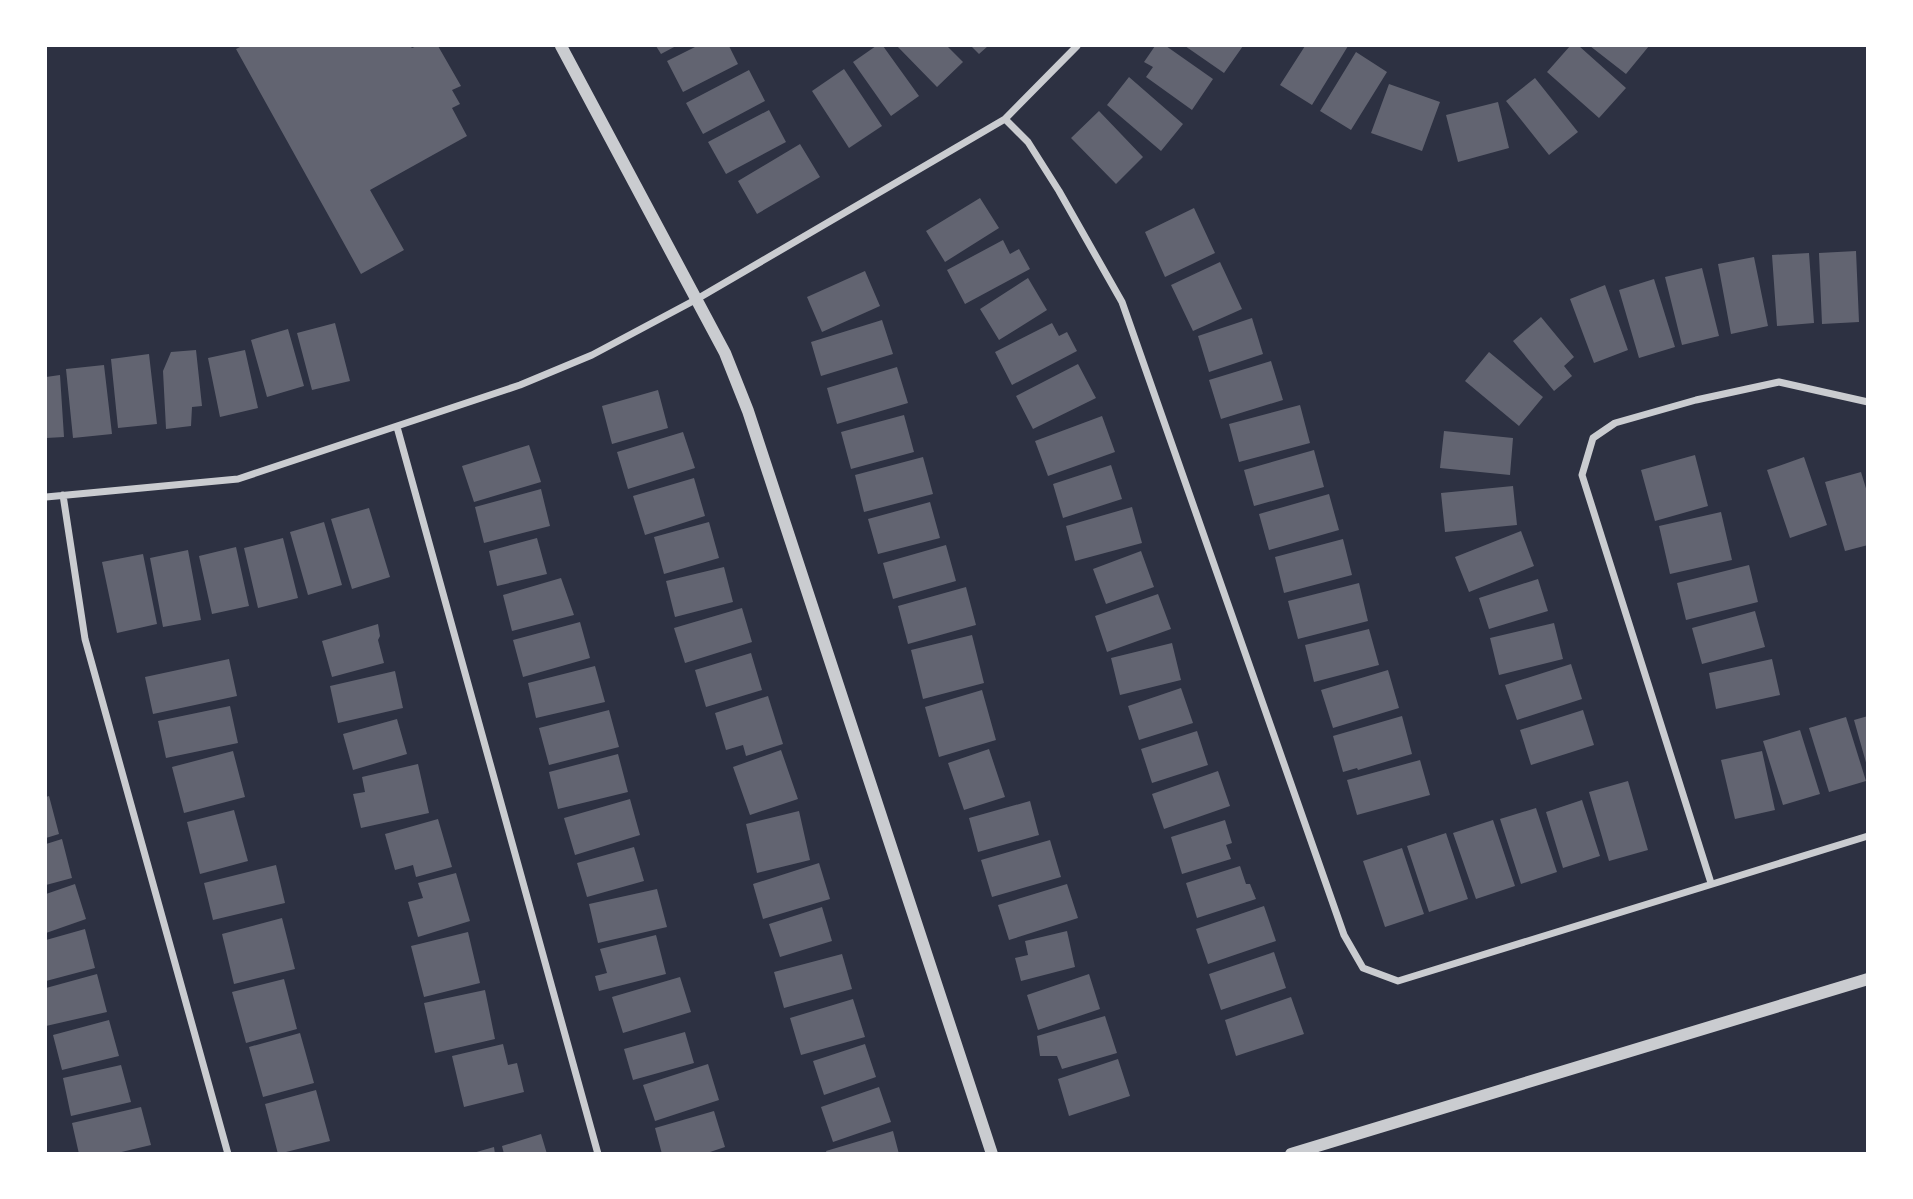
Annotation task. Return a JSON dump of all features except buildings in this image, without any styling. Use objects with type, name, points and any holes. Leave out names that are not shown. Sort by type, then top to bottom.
[{"type":"street","points":[[561,46],[725,353],[748,411],[992,1153]]},
{"type":"street","points":[[46,497],[238,479],[520,385],[592,355],[697,299],[1005,118],[1077,46]]},
{"type":"street","points":[[1005,118],[1028,142],[1122,302],[1344,934],[1363,968],[1398,981],[1867,836]]},
{"type":"street","points":[[1711,883],[1582,475],[1594,438],[1615,423],[1696,400],[1779,382],[1867,402]]},
{"type":"street","points":[[397,427],[598,1153]]},
{"type":"street","points":[[63,495],[85,639],[228,1153]]},
{"type":"street","points":[[1291,1153],[1867,979]]}]
